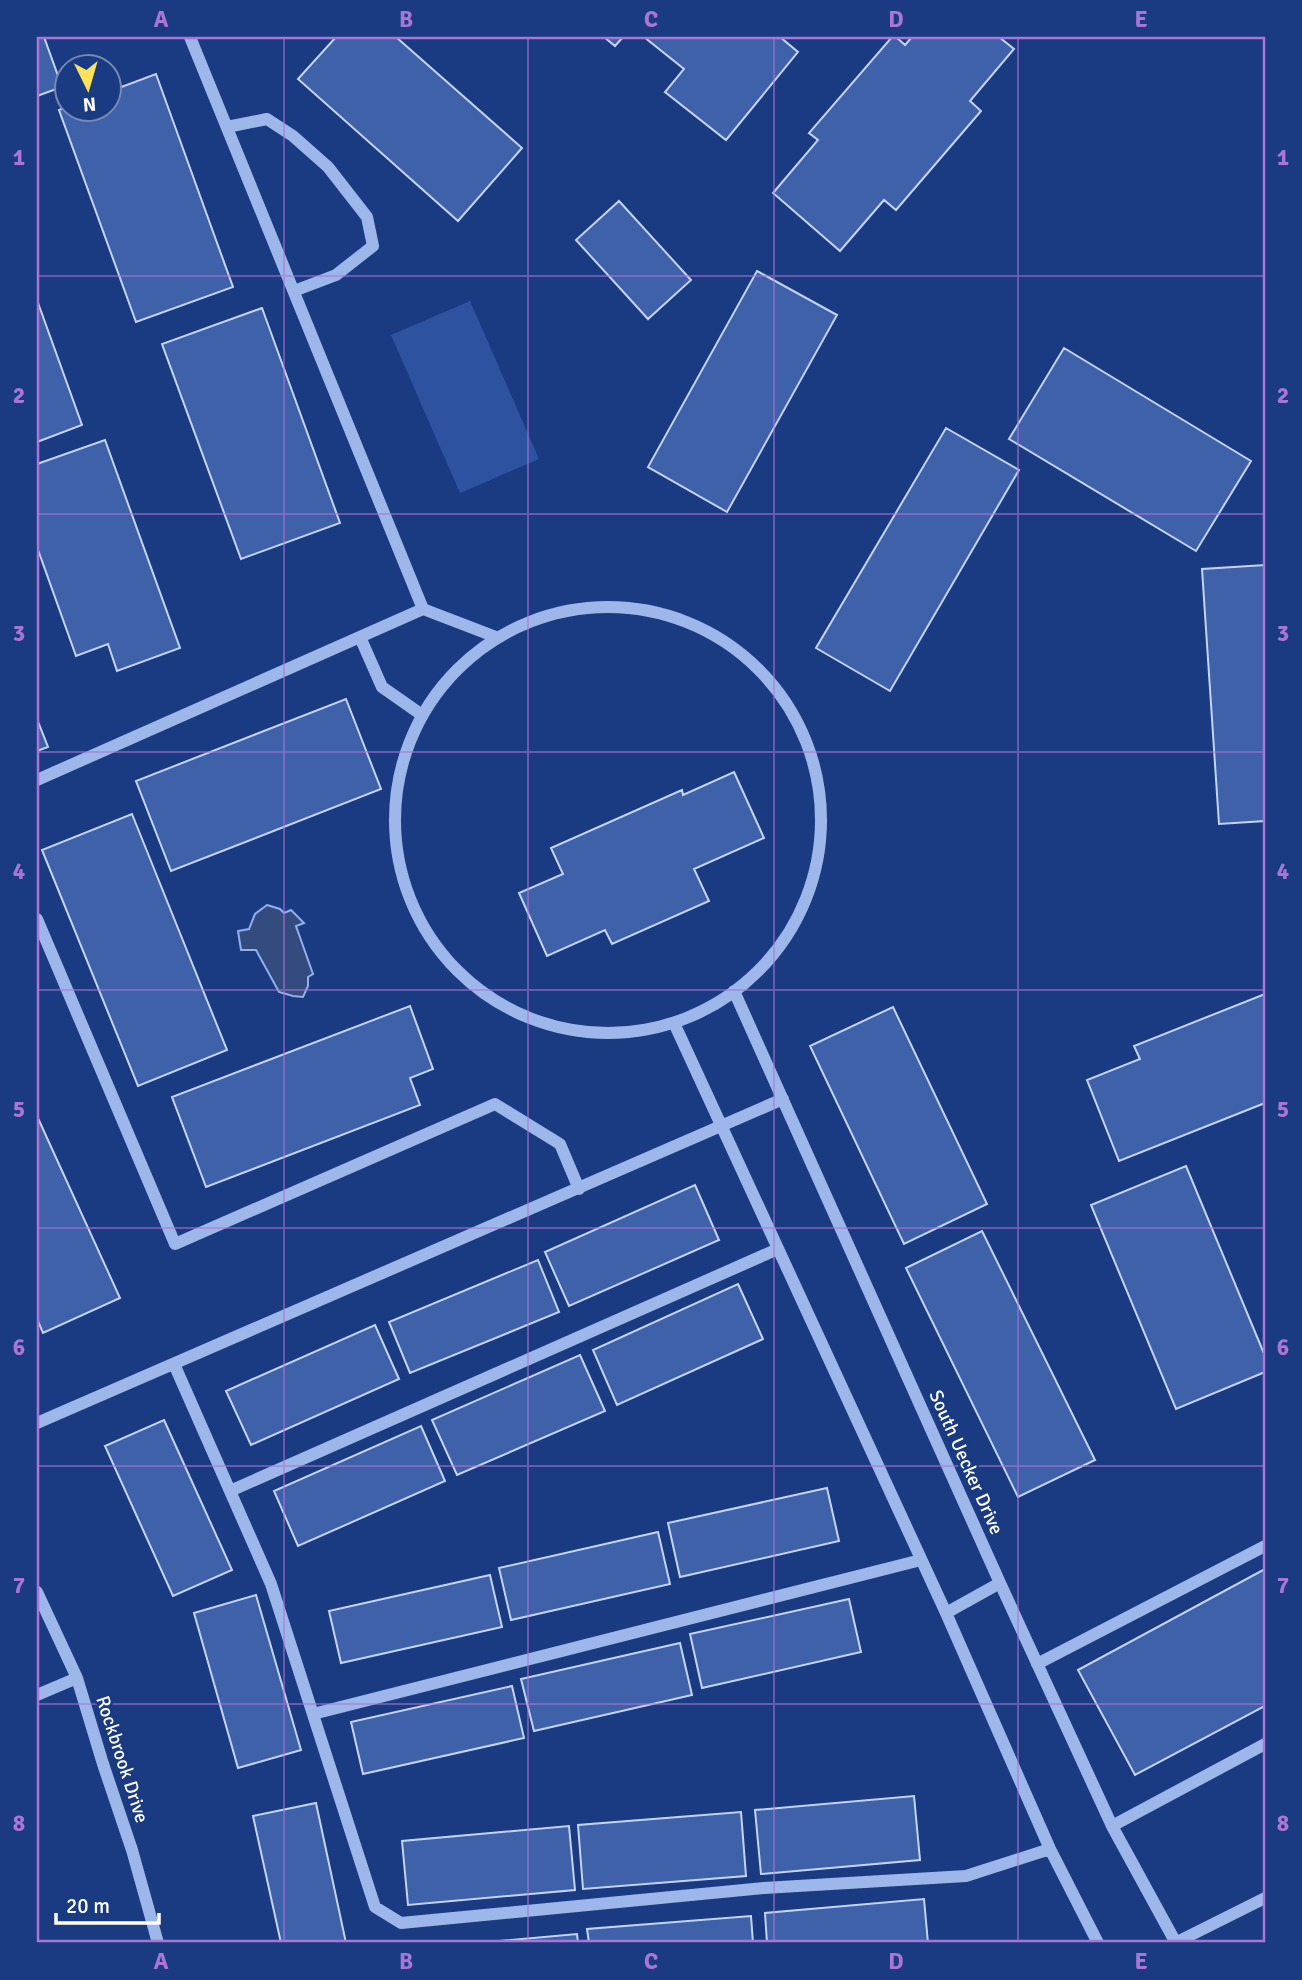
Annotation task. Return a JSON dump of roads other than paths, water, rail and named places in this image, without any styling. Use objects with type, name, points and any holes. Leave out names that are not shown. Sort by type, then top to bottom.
[{"type":"street","points":[[190,37],[423,608]]},
{"type":"street","points":[[227,127],[267,119],[293,136],[328,167],[367,217],[373,246],[336,275],[294,291]]},
{"type":"street","points":[[614,606],[650,612],[675,617],[730,644],[775,686],[807,738],[822,797],[819,859],[800,916],[765,967],[734,991],[674,1023],[605,1034],[545,1025],[489,998],[443,958],[411,905],[394,846],[396,785],[414,727],[422,715],[449,676],[496,637],[553,613],[614,606]]},
{"type":"street","points":[[37,780],[423,608],[496,637]]},
{"type":"street","points":[[360,636],[382,687],[422,715]]},
{"type":"street","points":[[37,919],[175,1244],[495,1104],[560,1144],[579,1189]]},
{"type":"street","name":"South Uecker Drive","points":[[734,991],[1112,1826],[1176,1943]]},
{"type":"street","points":[[674,1023],[946,1613],[1050,1849],[1098,1943]]},
{"type":"street","points":[[37,1423],[783,1099]]},
{"type":"street","points":[[230,1491],[778,1249]]},
{"type":"street","points":[[174,1364],[271,1584],[375,1906],[401,1923],[764,1888],[966,1876],[1050,1849]]},
{"type":"street","points":[[1037,1664],[1265,1546]]},
{"type":"street","points":[[313,1714],[921,1560]]},
{"type":"street","points":[[946,1613],[1000,1583]]},
{"type":"street","name":"Rockbrook Drive","points":[[37,1592],[77,1678],[132,1850],[158,1943]]},
{"type":"street","points":[[37,1695],[77,1678]]},
{"type":"street","points":[[1112,1826],[1265,1744]]},
{"type":"street","points":[[1176,1943],[1265,1898]]}]
